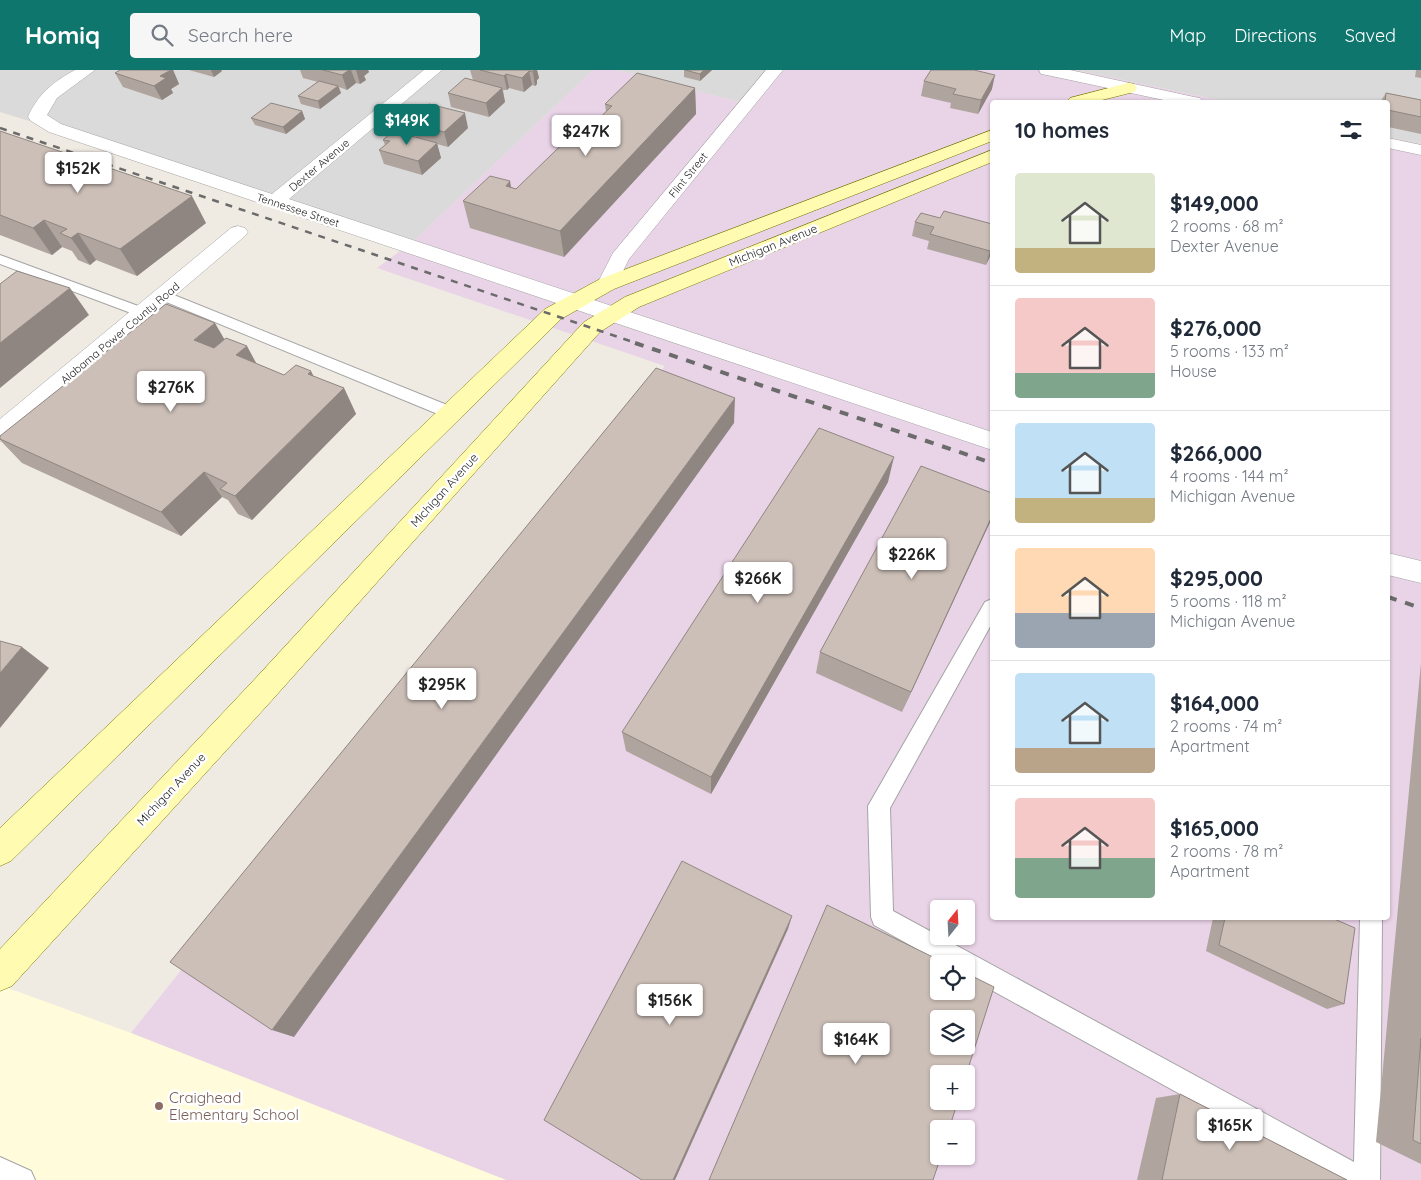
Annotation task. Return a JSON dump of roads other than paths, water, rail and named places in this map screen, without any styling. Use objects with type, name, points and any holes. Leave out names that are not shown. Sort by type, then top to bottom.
[{"type":"main road","points":[[1112,100],[1125,96],[1136,70]]},
{"type":"main road","points":[[1092,100],[1125,96]]},
{"type":"main road","name":"Michigan Avenue","points":[[0,850],[553,314],[608,284],[990,136]]},
{"type":"main road","name":"Michigan Avenue","points":[[0,974],[263,690],[592,327],[632,302],[990,157]]},
{"type":"street","name":"Tennessee Street","points":[[87,70],[53,90],[42,103],[37,117],[55,128],[990,440]]},
{"type":"street","name":"Dexter Avenue","points":[[274,202],[434,70]]},
{"type":"street","name":"Flint Street","points":[[608,284],[620,257],[774,70]]},
{"type":"street","points":[[1046,70],[1125,96],[1171,100]]},
{"type":"street","points":[[1390,143],[1421,150]]},
{"type":"street","name":"Alabama Power County Road","points":[[0,432],[144,313],[238,232]]},
{"type":"street","points":[[1390,564],[1421,572]]},
{"type":"lane","points":[[0,259],[144,313]]},
{"type":"lane","points":[[164,296],[451,413]]},
{"type":"lane","points":[[990,611],[879,806],[882,917],[1362,1180]]},
{"type":"lane","points":[[1367,1180],[1371,920]]},
{"type":"lane","points":[[0,1170],[22,1180]]},
{"type":"railway","points":[[0,128],[639,344]]},
{"type":"railway","points":[[635,343],[990,462]]},
{"type":"railway","points":[[1390,598],[1421,608]]},
{"type":"place","name":"Craighead Elementary School","points":[[159,1106]]}]
